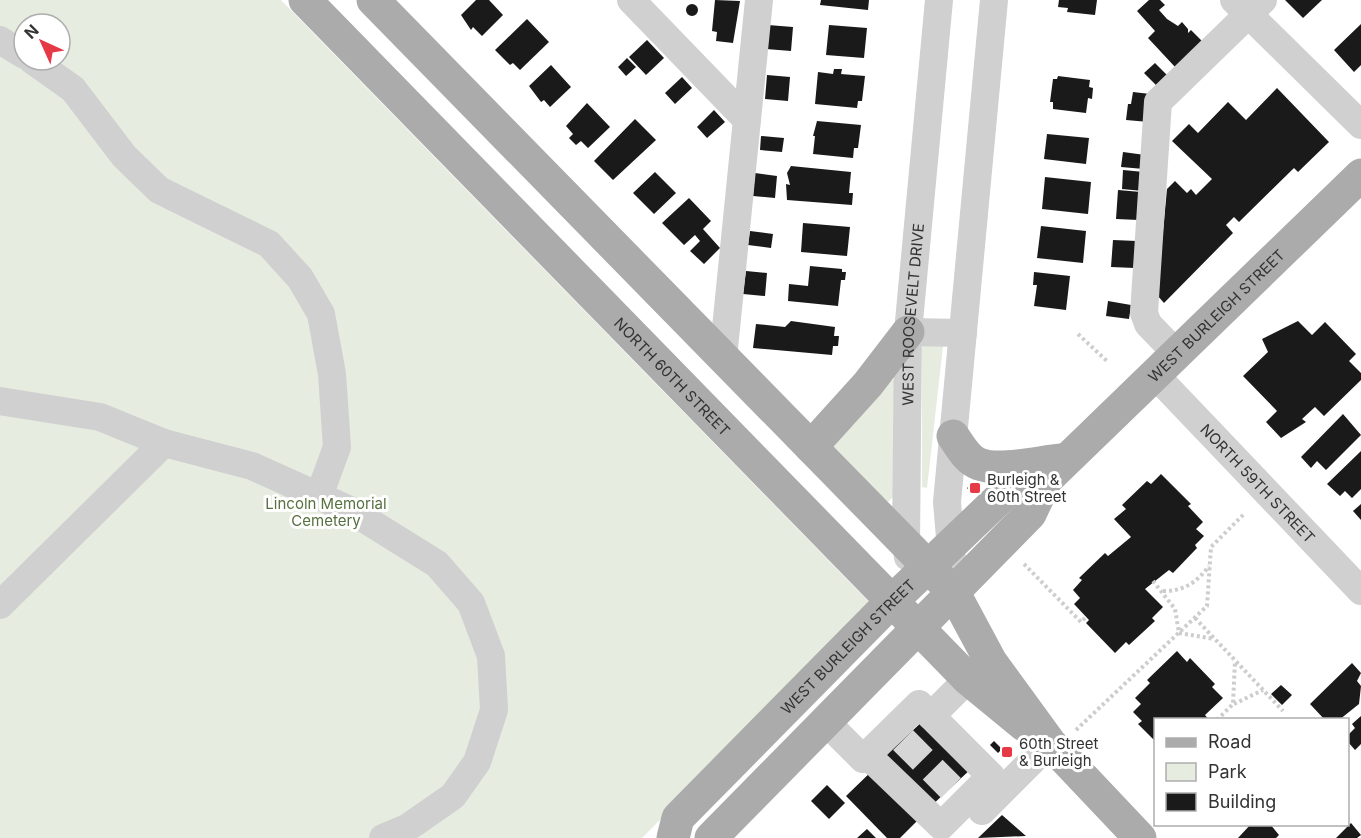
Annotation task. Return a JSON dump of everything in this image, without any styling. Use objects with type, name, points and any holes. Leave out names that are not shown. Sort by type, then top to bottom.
[{"type":"main road","name":"NORTH 60TH STREET","points":[[305,0],[917,568],[954,593],[991,662],[1140,838]]},
{"type":"main road","name":"NORTH 60TH STREET","points":[[373,0],[811,447],[917,568],[918,628],[968,679],[1053,736]]},
{"type":"main road","name":"WEST BURLEIGH STREET","points":[[711,838],[954,593],[1030,513],[1057,470],[1361,175]]},
{"type":"main road","points":[[811,447],[868,384],[908,332]]},
{"type":"main road","points":[[953,436],[967,456],[979,464],[1057,470]]},
{"type":"main road","name":"WEST BURLEIGH STREET","points":[[673,838],[678,818],[917,568],[1006,492],[1057,470]]},
{"type":"street","points":[[631,0],[747,120]]},
{"type":"street","points":[[723,358],[759,0]]},
{"type":"street","name":"WEST ROOSEVELT DRIVE","points":[[917,568],[908,332],[939,0]]},
{"type":"street","points":[[917,568],[947,502],[994,0]]},
{"type":"street","points":[[1248,5],[1361,125]]},
{"type":"street","name":"NORTH 59TH STREET","points":[[1248,5],[1158,102],[1144,313],[1167,365],[1361,591]]},
{"type":"street","points":[[49,72],[73,89],[124,156],[159,190],[268,244],[300,278],[321,314],[332,374],[337,447],[319,496]]},
{"type":"street","points":[[908,332],[963,333]]},
{"type":"street","points":[[0,401],[100,417],[164,443],[252,466],[352,511],[437,564],[471,603],[491,656],[494,710],[477,762],[453,796],[406,828],[383,838]]},
{"type":"street","points":[[0,605],[164,443]]},
{"type":"street","points":[[931,716],[968,679]]},
{"type":"street","points":[[826,722],[863,759],[898,735],[919,704],[991,776]]},
{"type":"street","points":[[867,755],[941,826],[958,795],[1053,736]]},
{"type":"street","points":[[956,838],[1053,736]]},
{"type":"path","points":[[1078,334],[1108,362]]},
{"type":"path","points":[[1053,736],[1179,633],[1207,606],[1211,547],[1244,514]]},
{"type":"path","points":[[1024,564],[1081,622],[1086,617]]},
{"type":"path","points":[[1162,591],[1189,587],[1210,565]]},
{"type":"path","points":[[1153,581],[1175,609],[1179,633]]},
{"type":"path","points":[[1195,618],[1283,711]]},
{"type":"path","points":[[1179,633],[1202,635],[1215,639]]},
{"type":"path","points":[[1233,704],[1234,660]]},
{"type":"path","points":[[1219,718],[1233,704],[1263,690]]},
{"type":"green space","name":"Lincoln Memorial Cemetery","points":[[0,0],[281,0],[873,606],[642,838],[0,838]]},
{"type":"green space","points":[[922,345],[943,346],[927,488],[922,487]]},
{"type":"green space","points":[[890,379],[897,381],[896,494],[884,506],[829,449]]},
{"type":"building","points":[[476,0],[489,0],[503,15],[482,36],[473,27],[471,30],[461,15]]},
{"type":"building","points":[[715,0],[740,1],[733,43],[716,41],[717,32],[712,31]]},
{"type":"building","points":[[821,0],[869,0],[868,10],[820,5]]},
{"type":"building","points":[[1059,0],[1097,0],[1095,15],[1067,12],[1068,8],[1058,7]]},
{"type":"building","points":[[1149,0],[1160,0],[1165,5],[1159,10],[1167,19],[1178,26],[1182,22],[1188,29],[1188,33],[1191,30],[1203,42],[1176,68],[1148,38],[1155,31],[1137,11]]},
{"type":"building","points":[[1285,0],[1322,0],[1303,18]]},
{"type":"building","points":[[694,4],[698,10],[694,16],[690,16],[686,8]]},
{"type":"building","points":[[527,19],[549,42],[520,70],[513,63],[510,65],[495,50]]},
{"type":"building","points":[[1361,24],[1361,65],[1354,72],[1334,50]]},
{"type":"building","points":[[768,25],[793,27],[791,51],[766,49]]},
{"type":"building","points":[[829,25],[867,28],[864,58],[826,55]]},
{"type":"building","points":[[647,40],[664,58],[646,75],[629,57]]},
{"type":"building","points":[[627,58],[636,67],[626,76],[618,67]]},
{"type":"building","points":[[1155,63],[1170,78],[1159,88],[1144,73]]},
{"type":"building","points":[[551,65],[571,87],[550,107],[544,100],[541,102],[529,86]]},
{"type":"building","points":[[834,69],[842,69],[841,74],[865,76],[862,101],[858,101],[857,108],[815,104],[818,72],[833,74]]},
{"type":"building","points":[[767,75],[790,77],[788,101],[765,99]]},
{"type":"building","points":[[1058,76],[1090,80],[1089,87],[1093,88],[1092,99],[1088,98],[1086,113],[1053,109],[1053,102],[1050,102],[1053,79],[1057,79]]},
{"type":"building","points":[[682,77],[692,88],[675,104],[665,93]]},
{"type":"building","points":[[1277,88],[1329,142],[1298,172],[1294,168],[1239,222],[1234,217],[1226,225],[1233,233],[1164,303],[1157,295],[1167,189],[1175,181],[1187,193],[1191,189],[1196,195],[1212,179],[1172,141],[1189,124],[1198,133],[1228,102],[1246,120]]},
{"type":"building","points":[[1133,92],[1150,94],[1149,122],[1126,120],[1128,104],[1131,104]]},
{"type":"building","points":[[587,103],[610,127],[588,148],[581,141],[576,145],[569,138],[573,134],[566,126]]},
{"type":"building","points":[[714,110],[725,122],[707,138],[697,127]]},
{"type":"building","points":[[635,119],[656,140],[613,180],[594,161]]},
{"type":"building","points":[[817,121],[861,125],[858,148],[854,148],[853,158],[813,154],[815,136],[813,136]]},
{"type":"building","points":[[1047,134],[1089,138],[1086,164],[1044,159]]},
{"type":"building","points":[[761,136],[784,138],[782,152],[760,150]]},
{"type":"building","points":[[1123,152],[1145,155],[1144,169],[1121,167]]},
{"type":"building","points":[[791,166],[851,172],[849,193],[853,193],[852,205],[787,200],[786,184],[790,185],[787,173]]},
{"type":"building","points":[[1123,170],[1144,172],[1143,191],[1122,189]]},
{"type":"building","points":[[655,172],[676,193],[654,214],[633,193]]},
{"type":"building","points":[[755,173],[777,176],[775,198],[753,196]]},
{"type":"building","points":[[1045,177],[1091,182],[1088,214],[1042,209]]},
{"type":"building","points":[[1118,190],[1141,192],[1139,220],[1116,219]]},
{"type":"building","points":[[689,198],[711,221],[703,229],[720,248],[704,264],[690,251],[700,241],[695,235],[684,245],[662,223]]},
{"type":"building","points":[[803,223],[850,227],[847,256],[801,252]]},
{"type":"building","points":[[1041,226],[1086,231],[1083,263],[1037,258]]},
{"type":"building","points":[[750,231],[773,234],[771,248],[748,245]]},
{"type":"building","points":[[1113,240],[1137,241],[1135,268],[1111,267]]},
{"type":"building","points":[[810,266],[842,269],[842,272],[846,272],[845,280],[841,280],[838,306],[788,301],[789,284],[808,286]]},
{"type":"building","points":[[746,271],[767,273],[765,296],[743,294]]},
{"type":"building","points":[[1034,272],[1070,276],[1066,310],[1034,306],[1037,285],[1033,285]]},
{"type":"building","points":[[1108,301],[1131,305],[1129,319],[1106,316]]},
{"type":"building","points":[[791,321],[835,327],[834,336],[839,336],[838,346],[833,346],[832,355],[753,348],[756,324],[785,327]]},
{"type":"building","points":[[1298,321],[1312,335],[1325,322],[1356,354],[1349,361],[1361,373],[1361,380],[1324,416],[1315,407],[1302,419],[1306,422],[1281,438],[1266,422],[1277,411],[1243,376],[1268,352],[1262,339]]},
{"type":"building","points":[[1343,414],[1361,435],[1326,470],[1317,461],[1311,468],[1301,457]]},
{"type":"building","points":[[1361,451],[1361,489],[1352,498],[1345,491],[1340,496],[1327,484]]},
{"type":"building","points":[[1161,474],[1191,504],[1188,506],[1203,522],[1196,529],[1204,536],[1195,545],[1197,548],[1173,573],[1169,570],[1145,589],[1163,607],[1152,618],[1155,621],[1129,645],[1126,642],[1115,653],[1086,623],[1089,620],[1074,604],[1080,598],[1073,590],[1082,580],[1079,578],[1105,553],[1108,556],[1131,537],[1114,519],[1126,509],[1122,505],[1147,481],[1151,484]]},
{"type":"building","points":[[976,481],[980,485],[971,492],[967,488]]},
{"type":"building","points":[[1361,504],[1361,520],[1353,511]]},
{"type":"building","points":[[1177,651],[1187,662],[1190,658],[1215,684],[1212,687],[1223,698],[1205,715],[1207,718],[1154,718],[1154,740],[1138,724],[1142,721],[1133,712],[1141,704],[1135,698],[1150,683],[1147,680]]},
{"type":"building","points":[[1352,663],[1361,673],[1357,681],[1361,686],[1359,704],[1342,718],[1323,718],[1310,704]]},
{"type":"building","points":[[1281,685],[1292,695],[1282,705],[1271,694]]},
{"type":"building","points":[[1361,716],[1361,744],[1355,750],[1349,743],[1349,734],[1355,728],[1352,724]]},
{"type":"building","points":[[925,719],[972,768],[930,807],[883,758]]},
{"type":"building","points":[[994,741],[1002,749],[998,753],[990,745]]},
{"type":"building","points":[[875,768],[922,816],[900,838],[887,838],[846,796]]},
{"type":"building","points":[[827,785],[845,803],[829,819],[811,801]]},
{"type":"building","points":[[1002,815],[1026,836],[978,838]]},
{"type":"building","points":[[1351,823],[1361,835],[1357,838],[1336,838],[1349,826]]},
{"type":"building","points":[[1249,826],[1272,826],[1279,835],[1276,838],[1238,838]]},
{"type":"building","points":[[867,829],[876,838],[857,838]]},
{"type":"tunnel","points":[[903,740],[951,788]]},
{"type":"place","name":"Burleigh & 60th Street","points":[[975,488]]},
{"type":"place","name":"60th Street & Burleigh","points":[[1007,752]]}]
